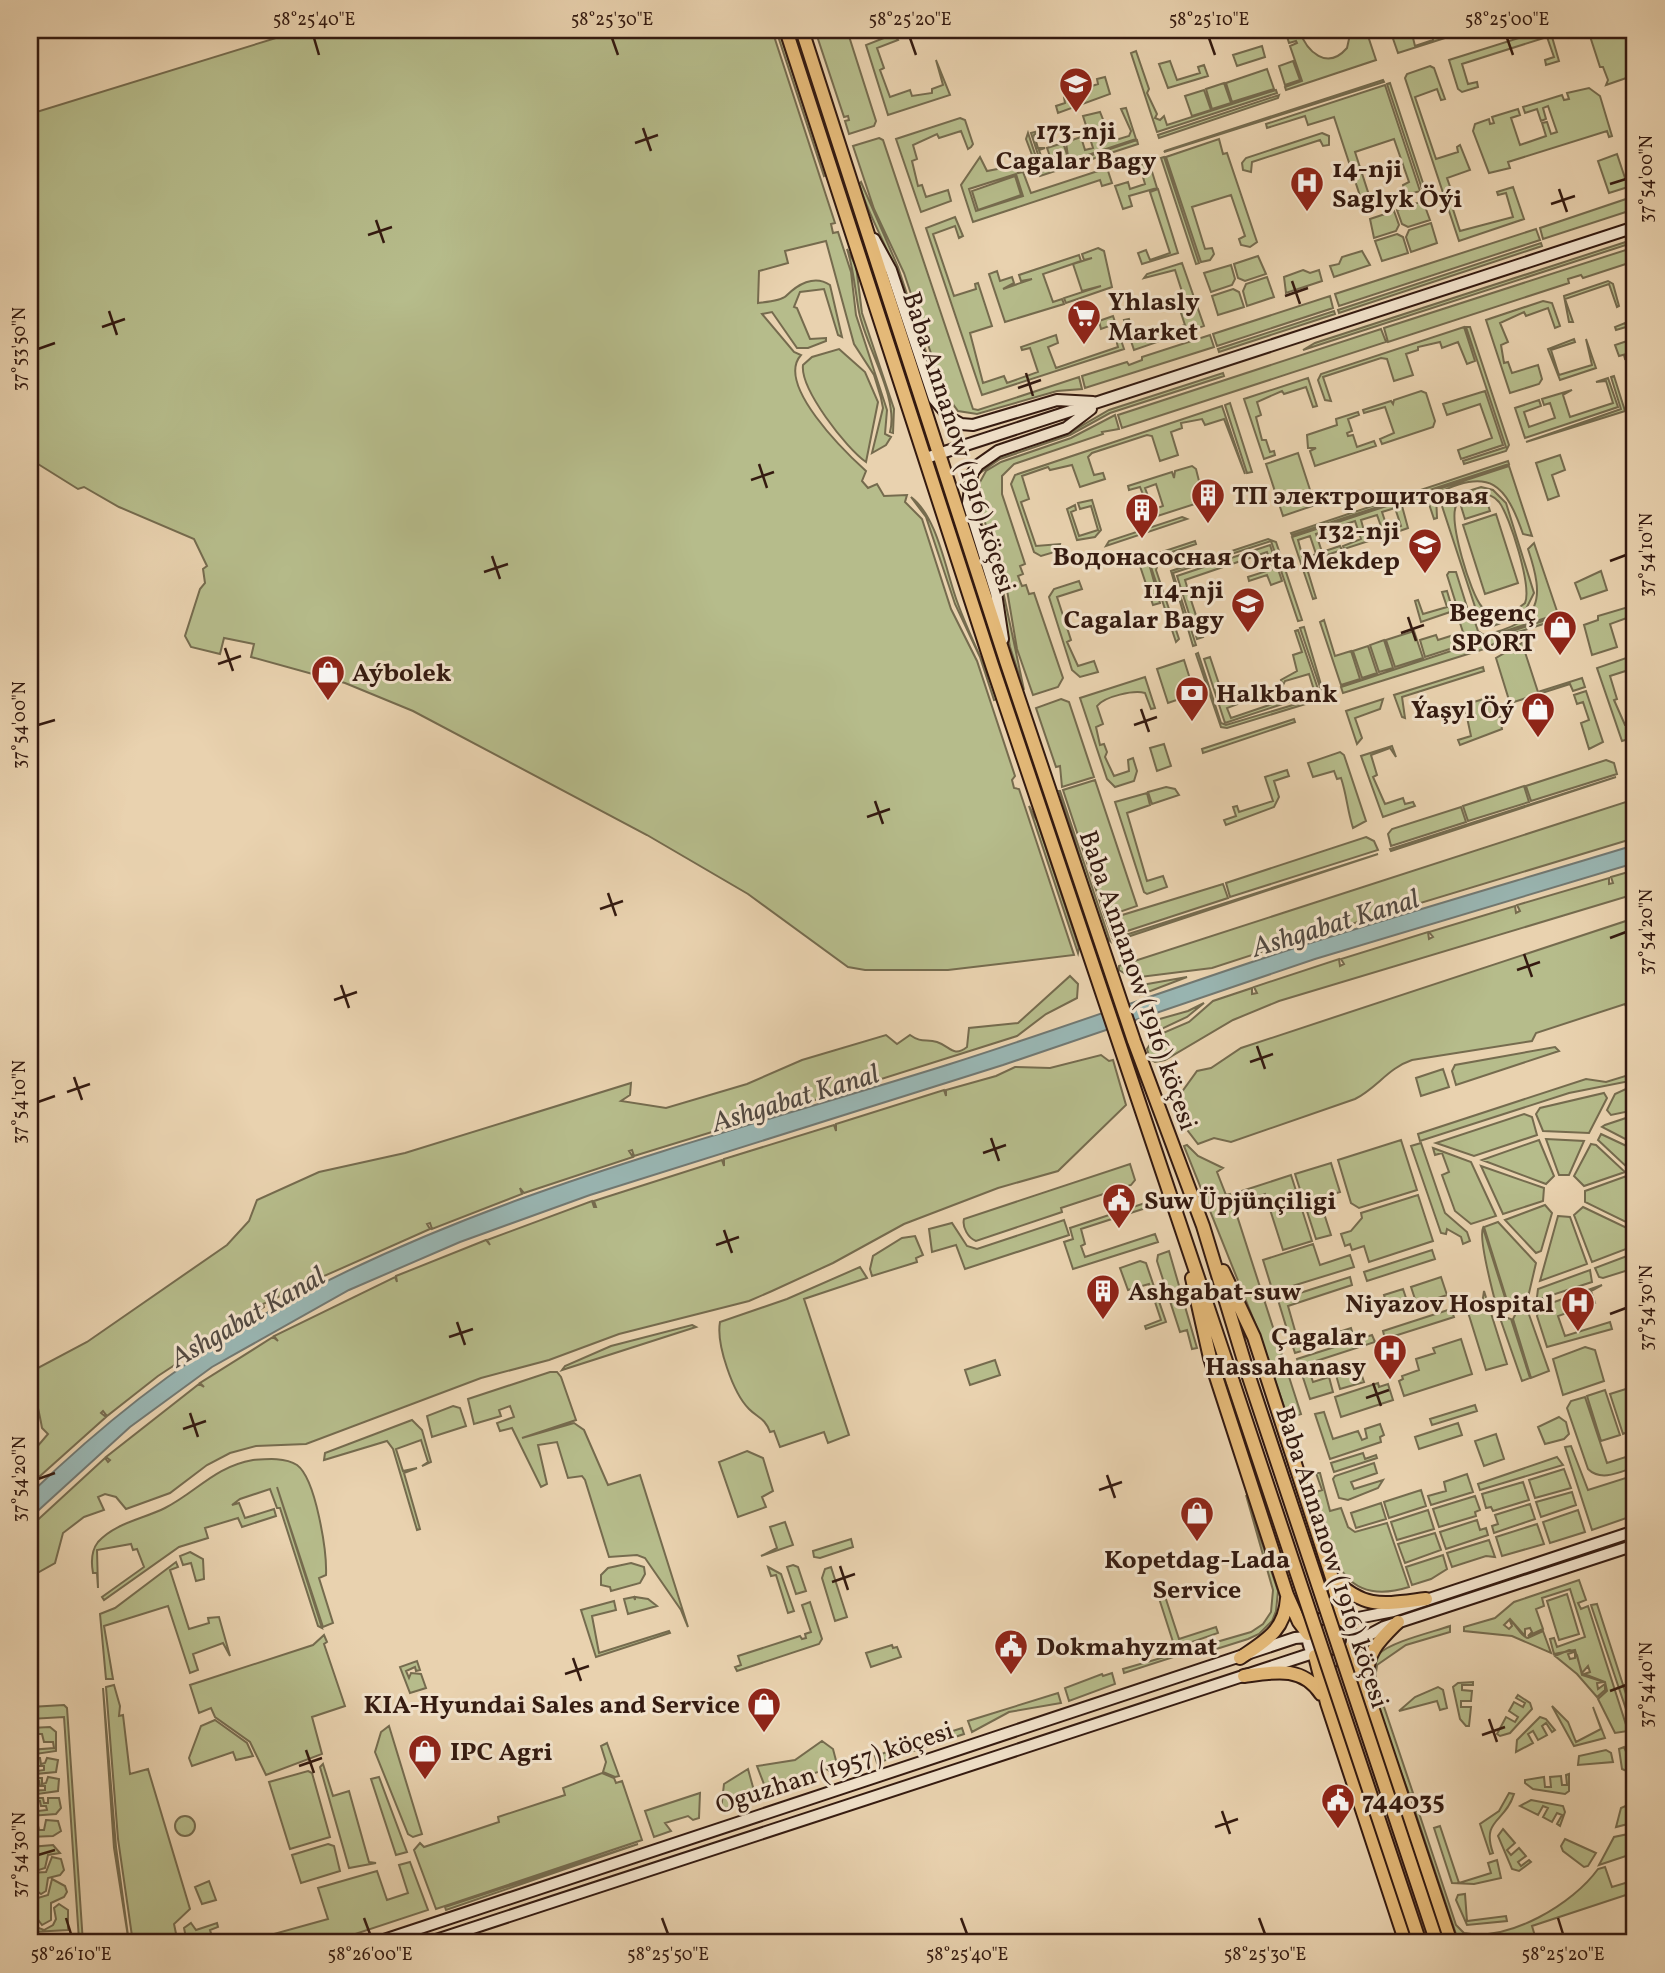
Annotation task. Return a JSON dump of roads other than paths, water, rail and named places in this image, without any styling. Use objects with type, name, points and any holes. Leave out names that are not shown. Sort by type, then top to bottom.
[{"type":"main road","name":"Baba Annanow (1916) köçesi","points":[[786,30],[1102,997],[1420,1943]]},
{"type":"main road","name":"Baba Annanow (1916) köçesi","points":[[802,30],[1006,661],[1134,1041],[1203,1226],[1249,1377],[1436,1940]]},
{"type":"main road","points":[[864,220],[891,270],[931,392],[950,418],[961,424],[973,425],[1057,400],[1099,402]]},
{"type":"main road","points":[[926,458],[1635,227]]},
{"type":"main road","points":[[1006,661],[996,593],[968,503],[972,474],[978,465],[998,451],[1066,428],[1099,402]]},
{"type":"main road","points":[[1203,1226],[1254,1337],[1332,1578],[1342,1620],[1351,1631],[1352,1645],[1451,1943]]},
{"type":"main road","points":[[1185,1240],[1197,1308],[1210,1358],[1287,1595],[1308,1635],[1327,1703],[1406,1943]]},
{"type":"main road","points":[[1308,1635],[1321,1619],[1342,1620],[1379,1615],[1635,1531]]},
{"type":"main road","points":[[1314,1655],[1336,1661],[1352,1645],[1398,1622],[1635,1545]]},
{"type":"main road","points":[[1287,1595],[1308,1603],[1318,1600],[1332,1578]]},
{"type":"main road","points":[[1332,1578],[1357,1599],[1379,1605],[1426,1599]]},
{"type":"main road","points":[[1240,1658],[1279,1628],[1284,1620],[1287,1595]]},
{"type":"main road","points":[[1368,1690],[1369,1656],[1398,1622]]},
{"type":"main road","name":"Oguzhan (1957) köçesi","points":[[375,1943],[1308,1635]]},
{"type":"main road","name":"Oguzhan (1957) köçesi","points":[[427,1943],[1314,1655]]},
{"type":"main road","points":[[1244,1676],[1289,1671],[1308,1680],[1327,1703]]},
{"type":"main road","points":[[1327,1703],[1332,1688],[1343,1680],[1356,1680],[1368,1690]]},
{"type":"water","points":[[1635,845],[1635,863],[1315,959],[1003,1065],[590,1195],[460,1242],[349,1290],[212,1367],[130,1427],[30,1518],[30,1494],[81,1446],[163,1380],[251,1322],[333,1278],[417,1239],[504,1205],[682,1145],[950,1064],[1307,944]]},
{"type":"place","name":"173-nji Cagalar Bagy","points":[[1076,114]]},
{"type":"place","name":"14-nji Saglyk Öýi","points":[[1307,213]]},
{"type":"place","name":"Yhlasly Market","points":[[1084,346]]},
{"type":"place","name":"ТП электрощитовая","points":[[1208,525]]},
{"type":"place","name":"Водонасосная","points":[[1142,540]]},
{"type":"place","name":"132-nji Orta Mekdep","points":[[1425,575]]},
{"type":"place","name":"114-nji Cagalar Bagy","points":[[1248,634]]},
{"type":"place","name":"Begenç SPORT","points":[[1560,657]]},
{"type":"place","name":"Aýbolek","points":[[328,702]]},
{"type":"place","name":"Halkbank","points":[[1192,723]]},
{"type":"place","name":"Ýaşyl Öý","points":[[1538,739]]},
{"type":"place","name":"Suw Üpjünçiligi","points":[[1119,1230]]},
{"type":"place","name":"Ashgabat-suw","points":[[1103,1321]]},
{"type":"place","name":"Niyazov Hospital","points":[[1578,1333]]},
{"type":"place","name":"Çagalar Hassahanasy","points":[[1390,1381]]},
{"type":"place","name":"Kopetdag-Lada Service","points":[[1197,1543]]},
{"type":"place","name":"Dokmahyzmat","points":[[1011,1676]]},
{"type":"place","name":"KIA-Hyundai Sales and Service","points":[[764,1734]]},
{"type":"place","name":"IPC Agri","points":[[425,1781]]},
{"type":"place","name":"744035","points":[[1338,1830]]},
{"type":"water label","name":"Ashgabat Kanal","points":[[1335,922]]},
{"type":"water label","name":"Ashgabat Kanal","points":[[795,1097]]},
{"type":"water label","name":"Ashgabat Kanal","points":[[247,1316]]}]
